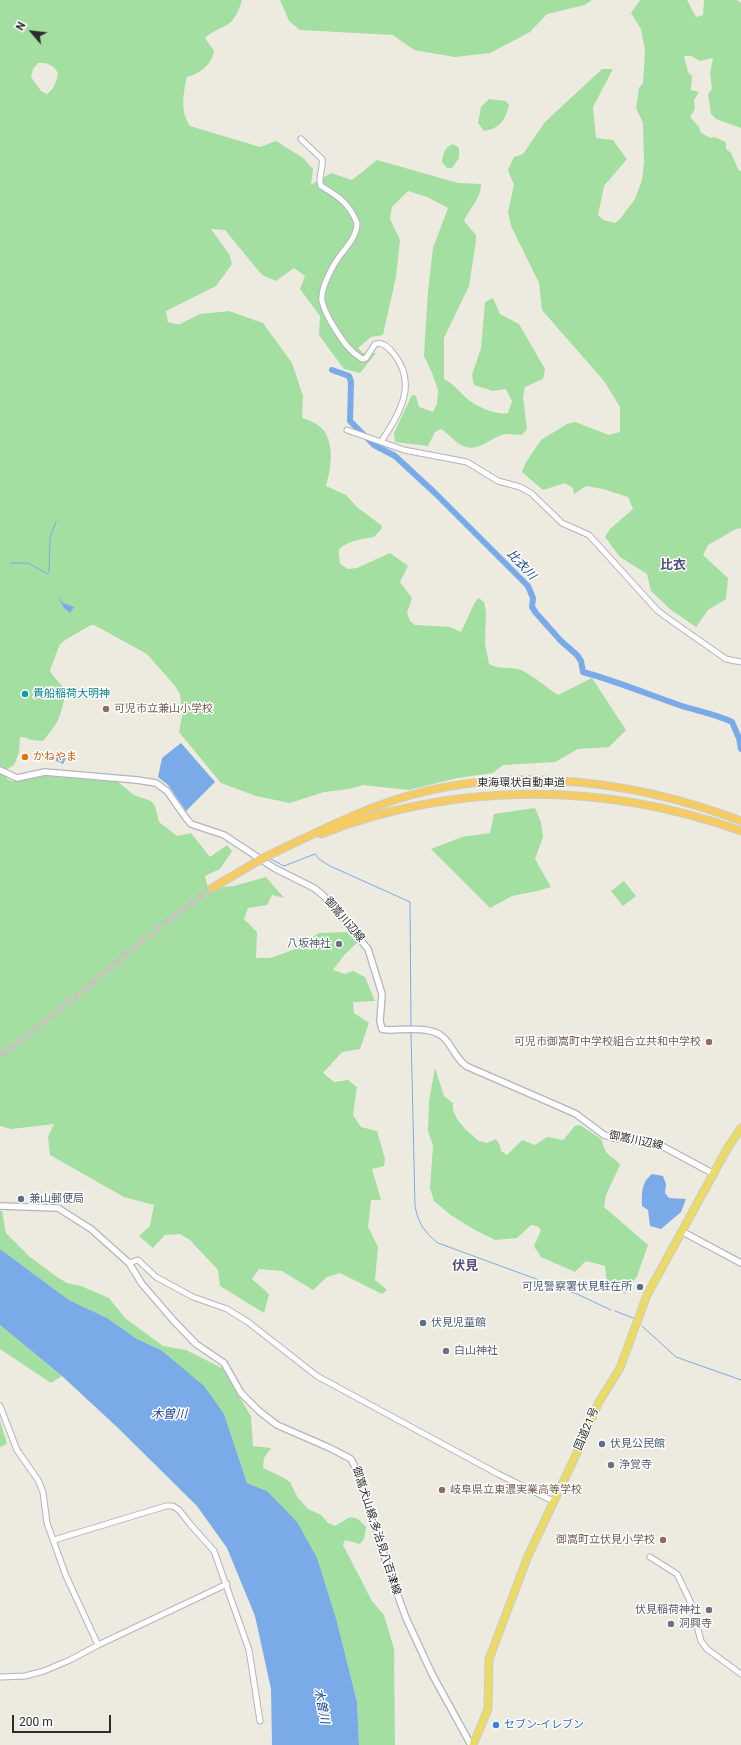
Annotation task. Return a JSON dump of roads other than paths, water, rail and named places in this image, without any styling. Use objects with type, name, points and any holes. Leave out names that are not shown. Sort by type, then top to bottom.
[{"type":"highway","name":"東海環状自動車道","points":[[212,888],[269,855],[328,826],[374,807],[409,795],[450,786],[491,781],[545,781],[593,784],[666,797],[741,821]]},
{"type":"highway","name":"東海環状自動車道","points":[[283,848],[378,814],[412,806],[476,796],[521,794],[573,795],[663,807],[741,831]]},
{"type":"highway","name":"国道21号","points":[[472,1745],[488,1709],[488,1663],[492,1648],[528,1556],[575,1457],[599,1402],[620,1368],[647,1295],[683,1232],[727,1148],[741,1128]]},
{"type":"main road","name":"御嵩川辺線","points":[[0,770],[17,778],[45,772],[149,781],[162,786],[191,824],[224,835],[274,868],[314,888],[324,896],[368,949],[382,994],[380,1021],[382,1029],[437,1032],[445,1039],[459,1061],[466,1066],[576,1114],[604,1135],[662,1146],[714,1174]]},
{"type":"main road","name":"御嵩犬山線;多治見八百津線","points":[[0,1206],[51,1206],[63,1210],[91,1229],[129,1263],[142,1284],[173,1320],[202,1349],[224,1363],[241,1392],[258,1412],[271,1422],[346,1456],[355,1463],[391,1578],[406,1618],[432,1674],[472,1745]]},
{"type":"main road","points":[[683,1232],[741,1263]]},
{"type":"street","points":[[301,139],[322,159],[323,168],[319,180],[321,186],[340,197],[345,202],[357,223],[354,236],[331,270],[324,289],[322,303],[351,352],[362,358],[366,358],[375,344],[379,343],[386,345],[396,356],[404,374],[406,389],[401,410],[392,428],[381,442]]},
{"type":"street","points":[[347,430],[404,450],[467,462],[498,481],[520,487],[531,493],[562,523],[589,535],[657,610],[726,659],[741,662]]},
{"type":"street","points":[[129,1263],[138,1260],[156,1277],[194,1297],[227,1309],[248,1322],[317,1376],[498,1474],[553,1502]]},
{"type":"street","points":[[0,1406],[17,1450],[38,1480],[43,1492],[48,1523],[54,1540],[73,1591],[98,1645]]},
{"type":"street","points":[[54,1540],[166,1506],[173,1506],[179,1510],[214,1551],[227,1584],[249,1650],[260,1721]]},
{"type":"street","points":[[650,1557],[677,1574],[691,1603],[701,1641],[707,1649],[741,1674]]},
{"type":"street","points":[[0,1678],[25,1676],[44,1671],[70,1660],[98,1645],[227,1584]]},
{"type":"water","points":[[58,597],[63,603],[74,607],[70,613],[64,608]]},
{"type":"water","points":[[181,743],[215,782],[186,811],[168,785],[158,777],[162,758]]},
{"type":"water","points":[[55,753],[66,758],[63,764],[52,759]]},
{"type":"water","points":[[652,1174],[663,1176],[666,1184],[665,1193],[669,1198],[686,1199],[681,1212],[661,1229],[650,1226],[648,1210],[642,1206],[642,1192],[644,1184],[648,1177]]},
{"type":"water","name":"木曽川","points":[[0,1249],[69,1300],[107,1318],[137,1339],[161,1350],[204,1386],[224,1414],[247,1483],[267,1491],[297,1522],[317,1558],[337,1622],[357,1702],[359,1745],[272,1745],[271,1689],[255,1616],[227,1548],[197,1506],[118,1428],[62,1376],[0,1325]]},
{"type":"waterway","name":"比衣川","points":[[332,370],[349,376],[351,382],[350,421],[374,445],[395,456],[435,493],[528,586],[533,598],[532,607],[561,641],[577,655],[581,661],[583,672],[732,722],[739,738],[741,749]]},
{"type":"waterway","points":[[49,572],[50,538],[56,522]]},
{"type":"waterway","points":[[10,563],[28,563],[48,574]]},
{"type":"waterway","points":[[269,858],[284,866],[315,854],[319,859],[330,866],[410,902],[411,1027]]},
{"type":"waterway","points":[[411,1032],[415,1206],[420,1223],[429,1235],[438,1243],[577,1294],[611,1310]]},
{"type":"waterway","points":[[615,1311],[633,1318]]},
{"type":"waterway","points":[[642,1326],[676,1357],[741,1380]]},
{"type":"tunnel","points":[[0,1055],[54,1015],[158,928],[212,888]]},
{"type":"place","name":"貴船稲荷大明神","points":[[25,694]]},
{"type":"place","name":"可児市立兼山小学校","points":[[106,709]]},
{"type":"place","name":"かねやま","points":[[25,757]]},
{"type":"place","name":"八坂神社","points":[[339,944]]},
{"type":"place","name":"可児市御嵩町中学校組合立共和中学校","points":[[709,1042]]},
{"type":"place","name":"兼山郵便局","points":[[21,1199]]},
{"type":"place","name":"可児警察署伏見駐在所","points":[[640,1287]]},
{"type":"place","name":"伏見児童館","points":[[423,1323]]},
{"type":"place","name":"白山神社","points":[[446,1351]]},
{"type":"place","name":"伏見公民館","points":[[602,1444]]},
{"type":"place","name":"浄覚寺","points":[[611,1465]]},
{"type":"place","name":"岐阜県立東濃実業高等学校","points":[[442,1490]]},
{"type":"place","name":"御嵩町立伏見小学校","points":[[663,1540]]},
{"type":"place","name":"伏見稲荷神社","points":[[709,1610]]},
{"type":"place","name":"洞興寺","points":[[671,1624]]},
{"type":"place","name":"セブン-イレブン","points":[[496,1725]]},
{"type":"district","name":"比衣","points":[[673,566]]},
{"type":"district","name":"伏見","points":[[465,1267]]}]
